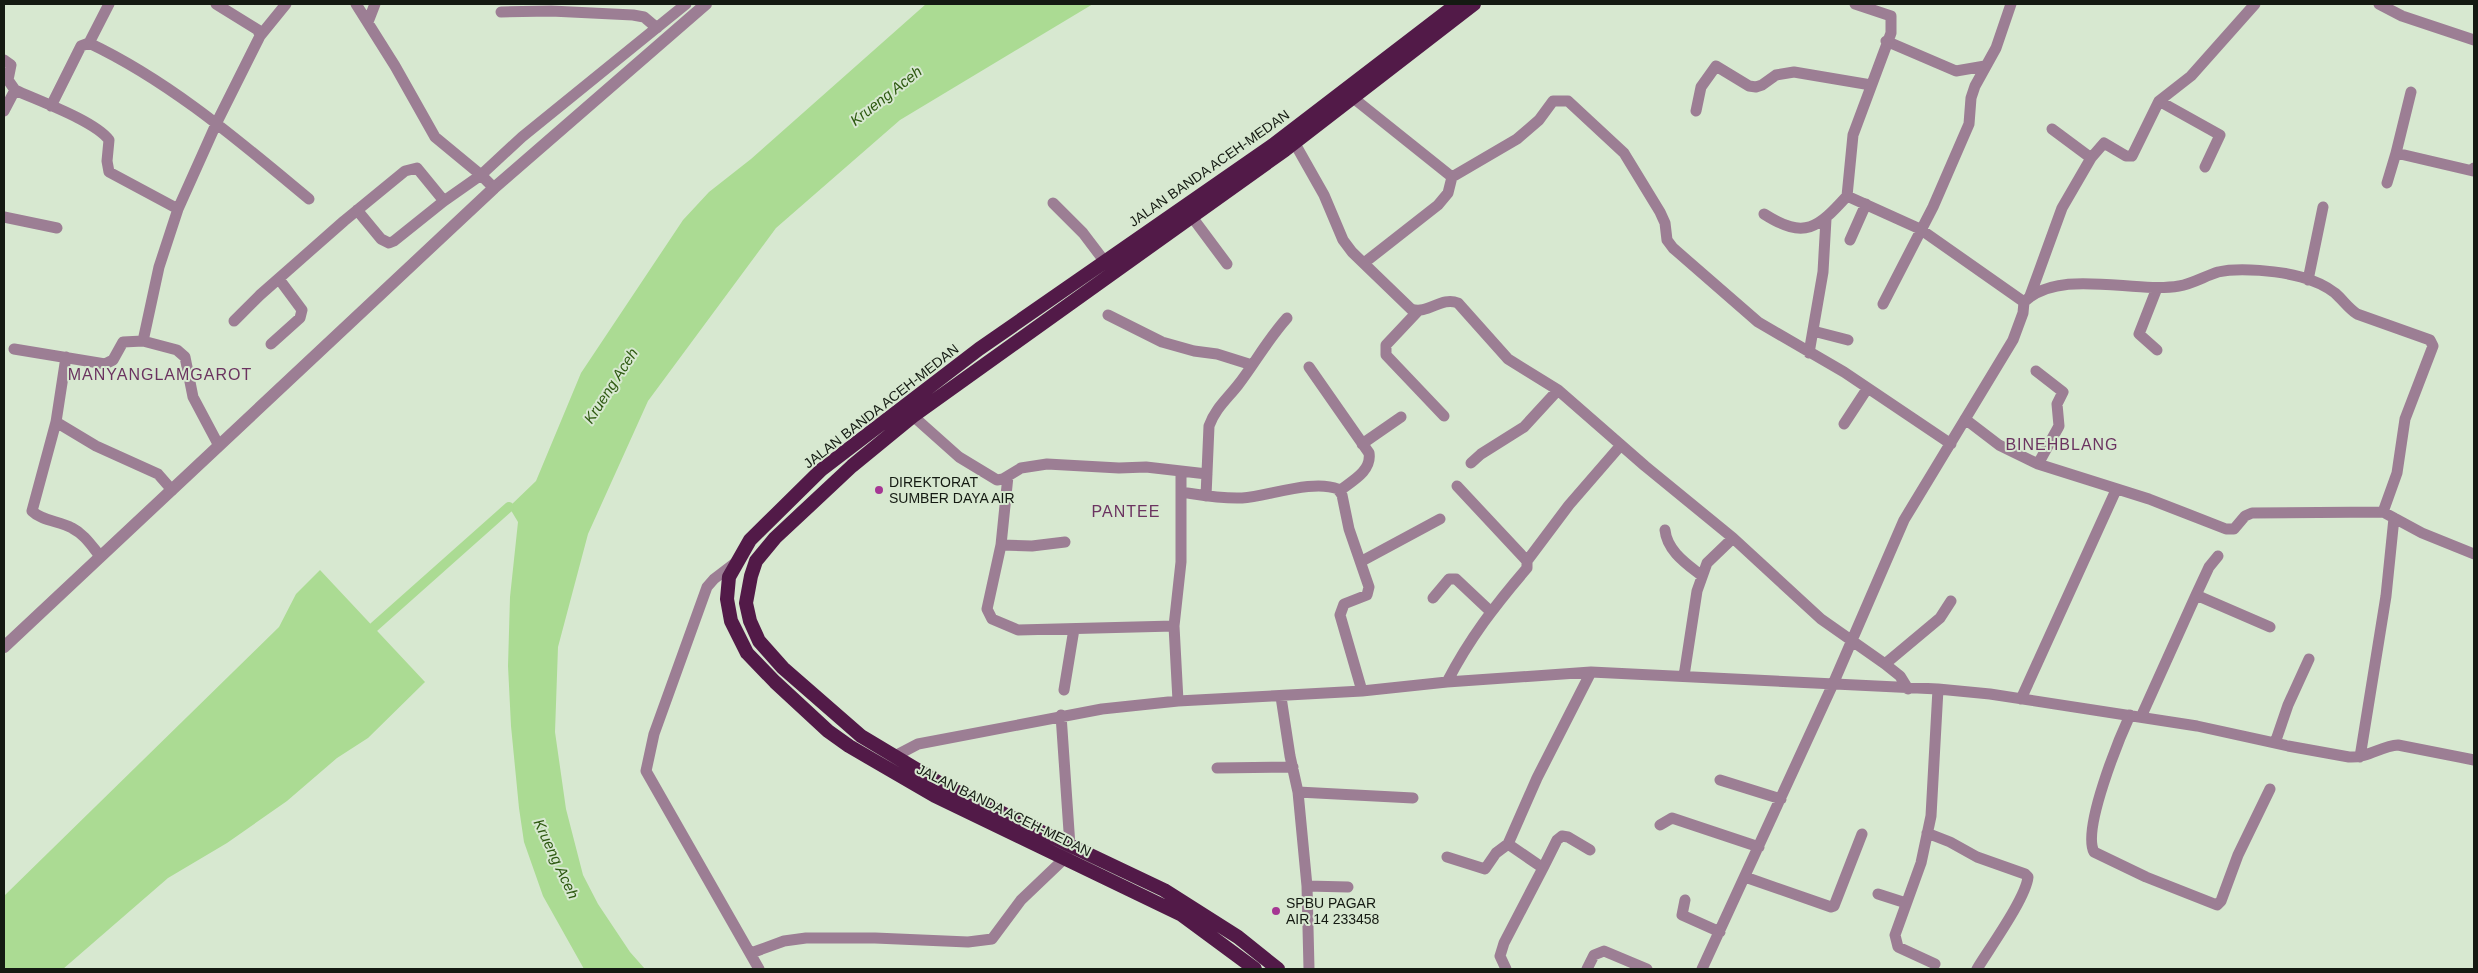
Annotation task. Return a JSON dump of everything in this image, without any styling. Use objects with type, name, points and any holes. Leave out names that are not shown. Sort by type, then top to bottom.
[{"type":"highway","name":"JALAN BANDA ACEH-MEDAN","points":[[1278,969],[1238,937],[1164,890],[935,796],[849,746],[821,725],[775,682],[747,652],[731,621],[727,599],[729,577],[735,563],[750,540],[821,470],[972,354],[1273,145],[1457,4]]},
{"type":"highway","name":"JALAN BANDA ACEH-MEDAN","points":[[1255,969],[1182,915],[942,784],[861,736],[783,668],[759,641],[750,621],[746,603],[750,576],[756,561],[775,538],[852,466],[913,416],[1192,217],[1294,142],[1474,4]]},
{"type":"highway","points":[[1105,262],[1114,274]]},
{"type":"street","points":[[51,106],[81,46],[89,43],[109,4]]},
{"type":"street","points":[[216,4],[258,30],[260,36]]},
{"type":"street","points":[[143,341],[159,267],[178,209],[217,122],[260,36],[286,4]]},
{"type":"street","points":[[356,4],[435,137],[481,174],[494,188]]},
{"type":"street","points":[[368,22],[375,4]]},
{"type":"street","points":[[357,210],[381,239],[389,243],[481,174],[522,137],[686,4]]},
{"type":"street","points":[[4,647],[172,490],[218,444],[494,188],[706,4]]},
{"type":"street","points":[[1855,4],[1891,16]]},
{"type":"street","points":[[1764,214],[1775,221],[1807,229],[1826,220],[1847,196],[1853,135],[1890,33],[1894,4]]},
{"type":"street","points":[[1884,304],[1933,207],[1969,124],[1971,98],[1985,66],[1996,48],[2012,4]]},
{"type":"street","points":[[1702,969],[1833,684],[1904,520],[2013,340],[2062,208],[2091,158],[2104,143],[2126,156],[2132,156],[2159,101],[2191,76],[2254,4]]},
{"type":"street","points":[[2379,4],[2402,16],[2474,40]]},
{"type":"street","points":[[501,12],[551,10],[633,15],[644,17],[657,28]]},
{"type":"street","points":[[1886,41],[1956,71],[1985,66]]},
{"type":"street","points":[[89,43],[122,60],[217,122],[309,199]]},
{"type":"street","points":[[4,60],[10,65],[9,82],[15,90],[91,125],[104,134],[109,140],[107,161],[109,172],[178,209]]},
{"type":"street","points":[[1696,111],[1701,86],[1716,66],[1749,86],[1756,87],[1762,86],[1776,75],[1794,72],[1871,85]]},
{"type":"street","points":[[4,111],[15,90]]},
{"type":"street","points":[[2387,183],[2411,92]]},
{"type":"street","points":[[1352,97],[1452,177]]},
{"type":"street","points":[[1364,263],[1438,205],[1448,194],[1452,177],[1518,139],[1539,120],[1554,101],[1568,101],[1624,153],[1660,212],[1670,245],[1758,322],[1844,372],[1951,444]]},
{"type":"street","points":[[2159,101],[2220,135],[2205,167]]},
{"type":"street","points":[[2052,129],[2091,158]]},
{"type":"street","points":[[1294,142],[1324,196],[1343,240],[1405,303],[1418,311]]},
{"type":"street","points":[[2396,154],[2473,171],[2474,168]]},
{"type":"street","points":[[234,322],[279,278],[357,210],[410,168],[417,168],[423,173],[444,201]]},
{"type":"street","points":[[1847,196],[1920,230],[2027,299]]},
{"type":"street","points":[[1052,203],[1083,232],[1105,262]]},
{"type":"street","points":[[1850,240],[1866,204]]},
{"type":"street","points":[[2308,280],[2323,207]]},
{"type":"street","points":[[4,217],[57,228]]},
{"type":"street","points":[[1192,217],[1227,264]]},
{"type":"street","points":[[1809,353],[1824,258],[1826,220]]},
{"type":"street","points":[[2027,299],[2056,286],[2072,284],[2157,288],[2179,286],[2221,272],[2240,270],[2278,273],[2308,280],[2335,293],[2349,309],[2357,314],[2430,340],[2433,344],[2405,419],[2397,473],[2383,512]]},
{"type":"street","points":[[271,344],[302,314],[301,306],[279,278]]},
{"type":"street","points":[[2156,350],[2139,334],[2157,288]]},
{"type":"street","points":[[1444,416],[1386,354],[1386,345],[1418,311],[1447,301],[1458,303],[1508,359],[1558,390],[1733,538],[1780,584],[1821,619],[1886,664],[1900,676],[1908,689]]},
{"type":"street","points":[[1108,315],[1162,342],[1194,351],[1217,354],[1252,365]]},
{"type":"street","points":[[1206,496],[1209,426],[1212,416],[1252,365],[1262,348],[1288,318]]},
{"type":"street","points":[[1813,331],[1848,340]]},
{"type":"street","points":[[14,349],[105,364],[113,360],[123,342],[143,341],[177,350],[185,357],[194,397],[218,444]]},
{"type":"street","points":[[66,358],[56,422],[32,511],[42,518],[74,529],[84,536],[100,556]]},
{"type":"street","points":[[1309,367],[1369,453],[1370,461],[1363,472],[1339,491]]},
{"type":"street","points":[[2036,371],[2063,392],[2057,404],[2059,426],[2038,464]]},
{"type":"street","points":[[1844,424],[1867,389]]},
{"type":"street","points":[[1471,463],[1481,454],[1524,427],[1558,390]]},
{"type":"street","points":[[913,416],[959,457],[993,479],[999,480],[1021,468],[1047,464],[1119,468],[1146,467],[1181,473],[1207,474]]},
{"type":"street","points":[[1362,444],[1401,418]]},
{"type":"street","points":[[1965,419],[2000,444],[2038,464],[2149,499],[2231,529],[2252,513],[2383,512],[2453,547],[2474,554]]},
{"type":"street","points":[[56,422],[96,446],[158,474],[172,490]]},
{"type":"street","points":[[1447,682],[1462,652],[1490,611],[1527,568],[1527,561],[1569,505],[1621,445]]},
{"type":"street","points":[[1178,700],[1174,626],[1181,562],[1181,473]]},
{"type":"street","points":[[1008,476],[1002,545],[987,609],[992,619],[1018,630],[1174,626]]},
{"type":"street","points":[[1181,492],[1206,496],[1243,498],[1319,486],[1332,486],[1339,491],[1349,529],[1362,561],[1369,591],[1363,598],[1344,604],[1340,615],[1362,691]]},
{"type":"street","points":[[1457,486],[1527,561]]},
{"type":"street","points":[[2021,699],[2116,490]]},
{"type":"street","points":[[2360,757],[2386,596],[2394,518]]},
{"type":"street","points":[[1362,561],[1440,519]]},
{"type":"street","points":[[1665,530],[1670,546],[1682,560],[1702,576]]},
{"type":"street","points":[[1684,676],[1697,591],[1702,576],[1707,563],[1733,538]]},
{"type":"street","points":[[1002,545],[1040,546],[1065,542]]},
{"type":"street","points":[[2218,556],[2209,568],[2135,716],[2116,747],[2099,798],[2092,842],[2094,852],[2138,873],[2217,905],[2238,855],[2270,789]]},
{"type":"street","points":[[735,563],[714,579],[707,587],[654,734],[646,770],[760,969]]},
{"type":"street","points":[[1433,598],[1448,579],[1456,579],[1490,611]]},
{"type":"street","points":[[2196,595],[2270,627]]},
{"type":"street","points":[[1886,664],[1940,618],[1952,601]]},
{"type":"street","points":[[1064,690],[1074,629]]},
{"type":"street","points":[[2275,743],[2288,704],[2309,659]]},
{"type":"street","points":[[895,756],[918,744],[1061,715],[1178,700],[1281,697],[1447,682],[1591,672],[1938,689],[2135,716],[2360,757],[2398,745],[2474,760]]},
{"type":"street","points":[[1447,857],[1485,869],[1496,853],[1508,844],[1537,778],[1591,672]]},
{"type":"street","points":[[1935,964],[1896,945],[1895,935],[1921,863],[1928,833],[1932,801],[1938,689]]},
{"type":"street","points":[[1281,697],[1292,768],[1298,792],[1307,886],[1309,969]]},
{"type":"street","points":[[751,953],[784,941],[806,938],[875,938],[968,942],[992,939],[1021,900],[1068,852],[1061,715]]},
{"type":"street","points":[[1217,768],[1292,768]]},
{"type":"street","points":[[1720,780],[1780,799]]},
{"type":"street","points":[[1298,792],[1413,798]]},
{"type":"street","points":[[1660,825],[1672,818],[1759,847]]},
{"type":"street","points":[[1928,833],[1950,842],[1977,857],[2025,874],[2028,877],[2008,920],[1977,969]]},
{"type":"street","points":[[1745,877],[1834,906],[1862,834]]},
{"type":"street","points":[[1506,969],[1500,956],[1504,943],[1557,840],[1562,836],[1568,837],[1590,850]]},
{"type":"street","points":[[1508,844],[1543,868]]},
{"type":"street","points":[[1307,886],[1348,887]]},
{"type":"street","points":[[1878,894],[1906,903]]},
{"type":"street","points":[[1685,900],[1682,915],[1720,932]]},
{"type":"street","points":[[1588,969],[1594,955],[1604,951],[1647,969]]},
{"type":"water","name":"Krueng Aceh","points":[[926,4],[1093,4],[900,120],[776,228],[648,401],[588,534],[558,647],[555,732],[566,809],[583,875],[598,904],[630,952],[645,969],[584,969],[543,896],[524,842],[511,726],[508,666],[510,597],[518,522],[509,507],[536,481],[581,373],[683,220],[709,192],[751,159]]},
{"type":"water","points":[[320,570],[425,682],[368,738],[337,758],[287,801],[227,843],[168,878],[63,969],[4,969],[4,896],[279,627],[296,594]]},
{"type":"waterway","points":[[374,627],[509,507]]},
{"type":"place","name":"DIREKTORAT SUMBER DAYA AIR","points":[[879,490]]},
{"type":"place","name":"SPBU PAGAR AIR 14 233458","points":[[1276,911]]},
{"type":"district","name":"MANYANGLAMGAROT","points":[[160,374]]},
{"type":"district","name":"BINEHBLANG","points":[[2062,444]]},
{"type":"district","name":"PANTEE","points":[[1126,511]]}]
